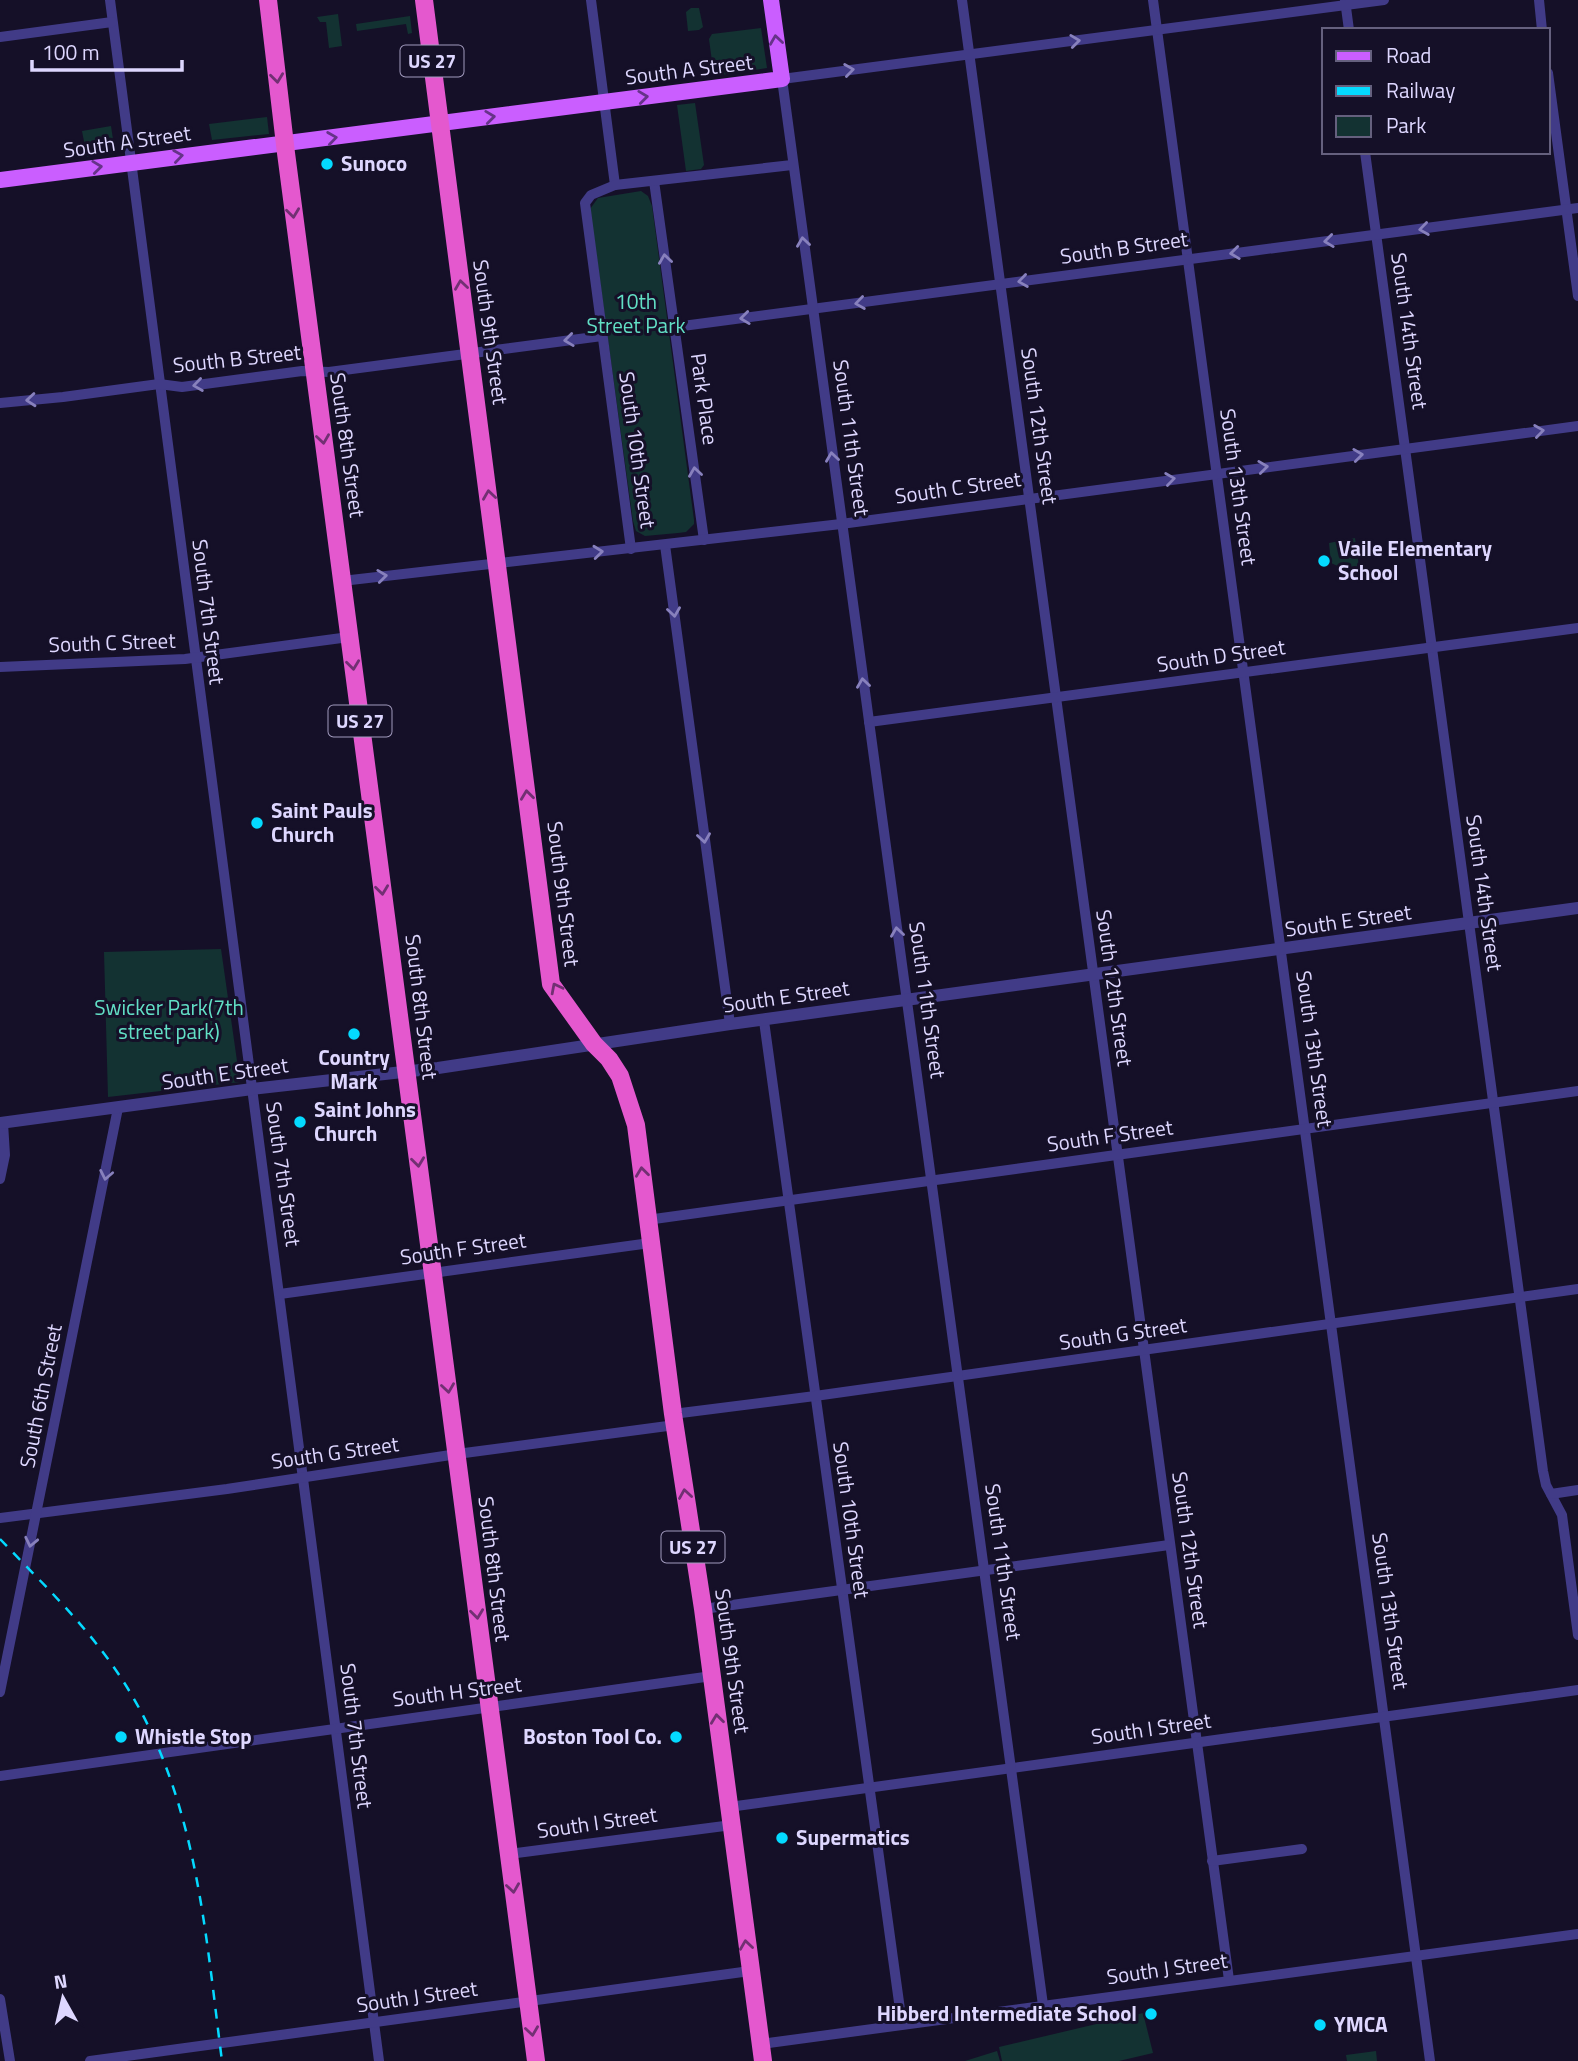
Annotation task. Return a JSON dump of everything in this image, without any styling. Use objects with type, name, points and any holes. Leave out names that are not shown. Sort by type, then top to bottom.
[{"type":"highway","name":"South 8th Street","points":[[268,0],[314,371],[536,2061]]},
{"type":"highway","name":"South 9th Street","points":[[425,0],[551,984],[620,1076],[636,1125],[762,2052]]},
{"type":"main road","name":"South 11th Street","points":[[771,0],[782,79]]},
{"type":"main road","name":"South A Street","points":[[0,180],[782,79]]},
{"type":"street","name":"South 7th Street","points":[[110,0],[379,2061]]},
{"type":"street","points":[[591,0],[615,185],[792,165]]},
{"type":"street","name":"South 12th Street","points":[[962,0],[1229,1980]]},
{"type":"street","name":"South 13th Street","points":[[1153,0],[1430,2061]]},
{"type":"street","name":"South A Street","points":[[782,79],[1384,0]]},
{"type":"street","points":[[1539,0],[1542,28]]},
{"type":"street","points":[[1345,3],[1349,28]]},
{"type":"street","points":[[0,37],[113,22]]},
{"type":"street","name":"South 11th Street","points":[[782,79],[1043,2005]]},
{"type":"street","points":[[1550,84],[1572,209],[1578,296]]},
{"type":"street","name":"South 14th Street","points":[[1365,154],[1543,1471],[1546,1485],[1562,1515],[1578,1636]]},
{"type":"street","name":"Park Place","points":[[654,181],[704,540]]},
{"type":"street","name":"South 10th Street","points":[[615,185],[592,195],[585,203],[631,549]]},
{"type":"street","name":"South B Street","points":[[675,327],[1572,209]]},
{"type":"street","name":"South B Street","points":[[0,402],[84,395],[159,384],[181,387],[314,371],[329,372],[602,336]]},
{"type":"street","name":"South C Street","points":[[342,581],[841,524],[1578,426]]},
{"type":"street","name":"South 10th Street","points":[[665,545],[730,1024]]},
{"type":"street","name":"South D Street","points":[[869,722],[1578,628]]},
{"type":"street","name":"South C Street","points":[[0,667],[195,658],[349,637]]},
{"type":"street","name":"South E Street","points":[[1,1123],[551,1052],[730,1024],[1578,908]]},
{"type":"street","name":"South 10th Street","points":[[764,1021],[902,2024]]},
{"type":"street","name":"South F Street","points":[[647,1220],[1578,1091]]},
{"type":"street","name":"South 6th Street","points":[[0,1692],[118,1108]]},
{"type":"street","points":[[0,1180],[5,1155],[1,1123]]},
{"type":"street","name":"South F Street","points":[[280,1294],[650,1243]]},
{"type":"street","name":"South G Street","points":[[0,1518],[227,1489],[816,1396],[1578,1289]]},
{"type":"street","points":[[1551,1494],[1578,1490]]},
{"type":"street","points":[[703,1609],[1169,1545]]},
{"type":"street","name":"South H Street","points":[[0,1776],[712,1676]]},
{"type":"street","name":"South I Street","points":[[509,1854],[731,1816],[869,1788],[1578,1690]]},
{"type":"street","points":[[1212,1861],[1302,1849]]},
{"type":"street","name":"South J Street","points":[[762,2052],[902,2024],[1578,1934]]},
{"type":"street","name":"South J Street","points":[[90,2061],[750,1971]]},
{"type":"street","points":[[0,1999],[10,2061]]},
{"type":"green space","points":[[691,8],[699,8],[703,27],[699,30],[688,31],[686,12]]},
{"type":"green space","points":[[338,14],[342,46],[329,48],[326,22],[320,22],[317,17]]},
{"type":"green space","points":[[410,16],[412,33],[408,34],[406,24],[357,31],[356,24]]},
{"type":"green space","points":[[761,28],[767,68],[714,76],[709,39],[712,34]]},
{"type":"green space","points":[[695,103],[704,165],[701,169],[686,171],[677,105]]},
{"type":"green space","points":[[267,117],[269,134],[212,140],[209,124]]},
{"type":"green space","points":[[111,126],[115,153],[87,157],[82,131]]},
{"type":"green space","name":"10th Street Park","points":[[641,191],[648,196],[652,206],[694,520],[694,524],[686,532],[645,536],[636,531],[633,521],[590,209],[598,198]]},
{"type":"green space","points":[[1355,538],[1359,567],[1344,569],[1331,563],[1329,543]]},
{"type":"green space","name":"Swicker Park(7th street park)","points":[[221,949],[240,1082],[108,1097],[104,952]]},
{"type":"green space","points":[[1143,2013],[1153,2053],[1119,2061],[1002,2061],[999,2047]]},
{"type":"green space","points":[[997,2051],[1000,2061],[965,2061]]},
{"type":"green space","points":[[1376,2051],[1377,2061],[1347,2061],[1346,2055]]},
{"type":"railway","points":[[0,1539],[59,1600],[113,1666],[141,1711],[163,1758],[192,1856],[222,2061]]},
{"type":"place","name":"Sunoco","points":[[327,164]]},
{"type":"place","name":"Vaile Elementary School","points":[[1324,561]]},
{"type":"place","name":"Saint Pauls Church","points":[[257,823]]},
{"type":"place","name":"Country Mark","points":[[354,1034]]},
{"type":"place","name":"Saint Johns Church","points":[[300,1122]]},
{"type":"place","name":"Whistle Stop","points":[[121,1737]]},
{"type":"place","name":"Boston Tool Co.","points":[[676,1737]]},
{"type":"place","name":"Supermatics","points":[[782,1838]]},
{"type":"place","name":"Hibberd Intermediate School","points":[[1151,2014]]},
{"type":"place","name":"YMCA","points":[[1320,2025]]}]
